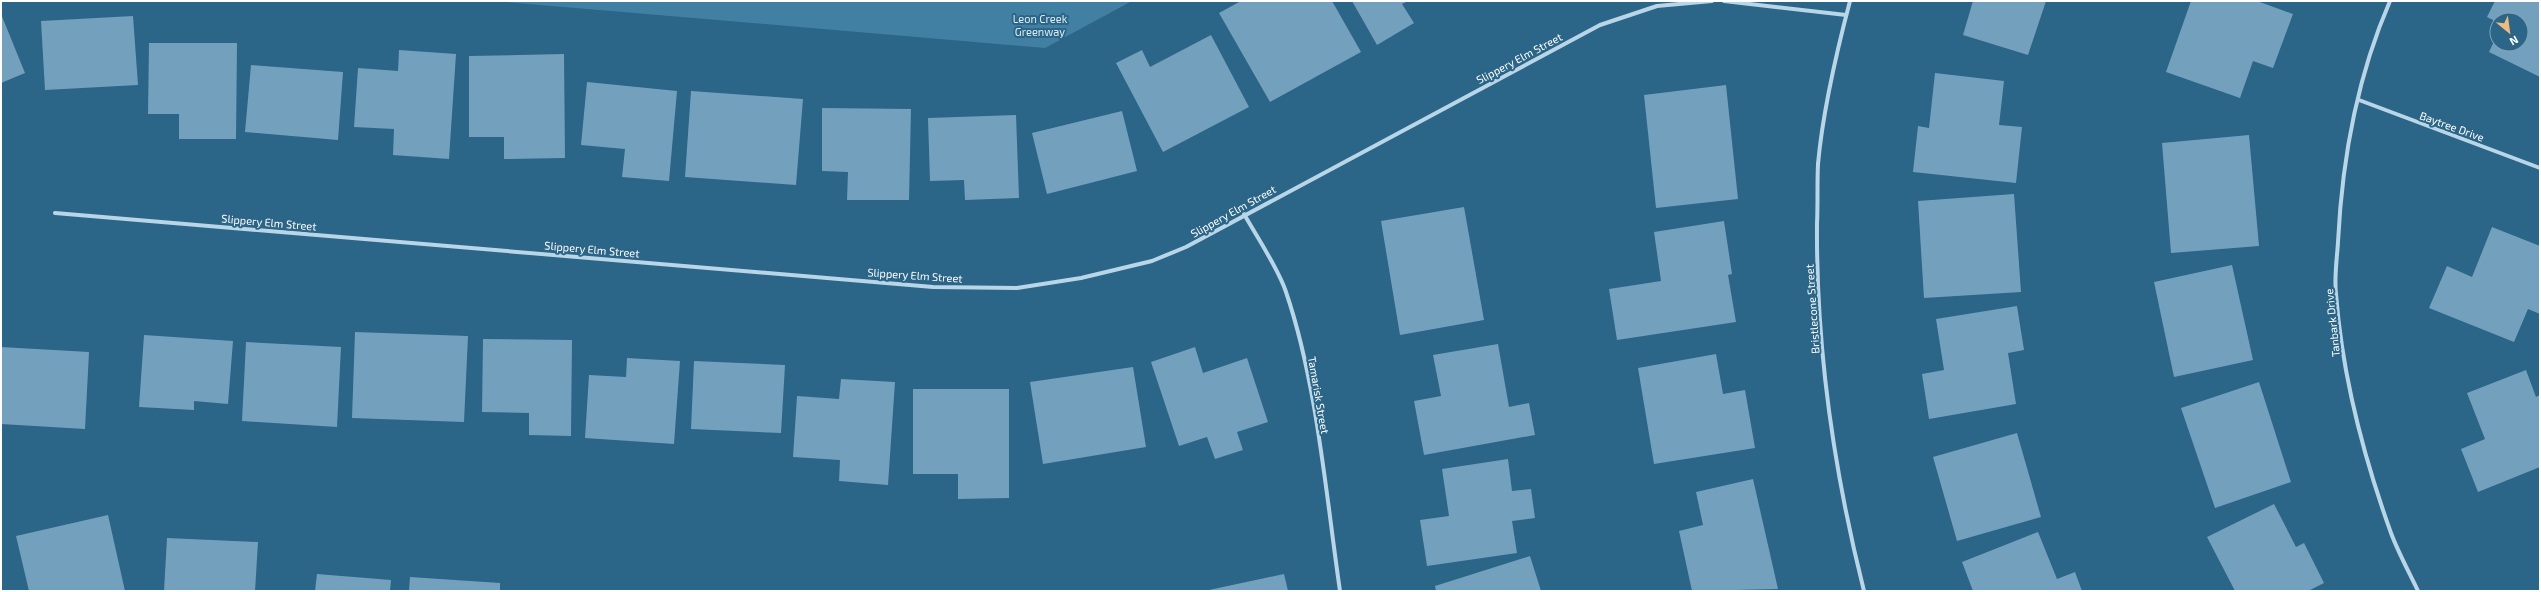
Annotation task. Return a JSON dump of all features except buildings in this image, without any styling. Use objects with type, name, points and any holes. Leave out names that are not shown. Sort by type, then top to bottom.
[{"type":"street","name":"Slippery Elm Street","points":[[55,213],[933,287],[1017,288],[1081,278],[1152,261],[1186,247],[1244,214],[1600,25],[1658,6],[1712,1]]},
{"type":"street","points":[[1724,1],[1846,15]]},
{"type":"street","name":"Bristlecone Street","points":[[1850,1],[1836,55],[1818,164],[1817,283],[1828,393],[1846,516],[1864,591]]},
{"type":"street","name":"Tanbark Drive","points":[[2390,1],[2379,27],[2350,133],[2340,194],[2336,293],[2344,359],[2364,443],[2391,533],[2418,591]]},
{"type":"street","name":"Baytree Drive","points":[[2358,100],[2540,168]]},
{"type":"street","name":"Tamarisk Street","points":[[1244,214],[1286,290],[1299,335],[1312,401],[1340,591]]},
{"type":"green space","name":"Leon Creek Greenway","points":[[494,1],[1132,1],[1045,48]]}]
